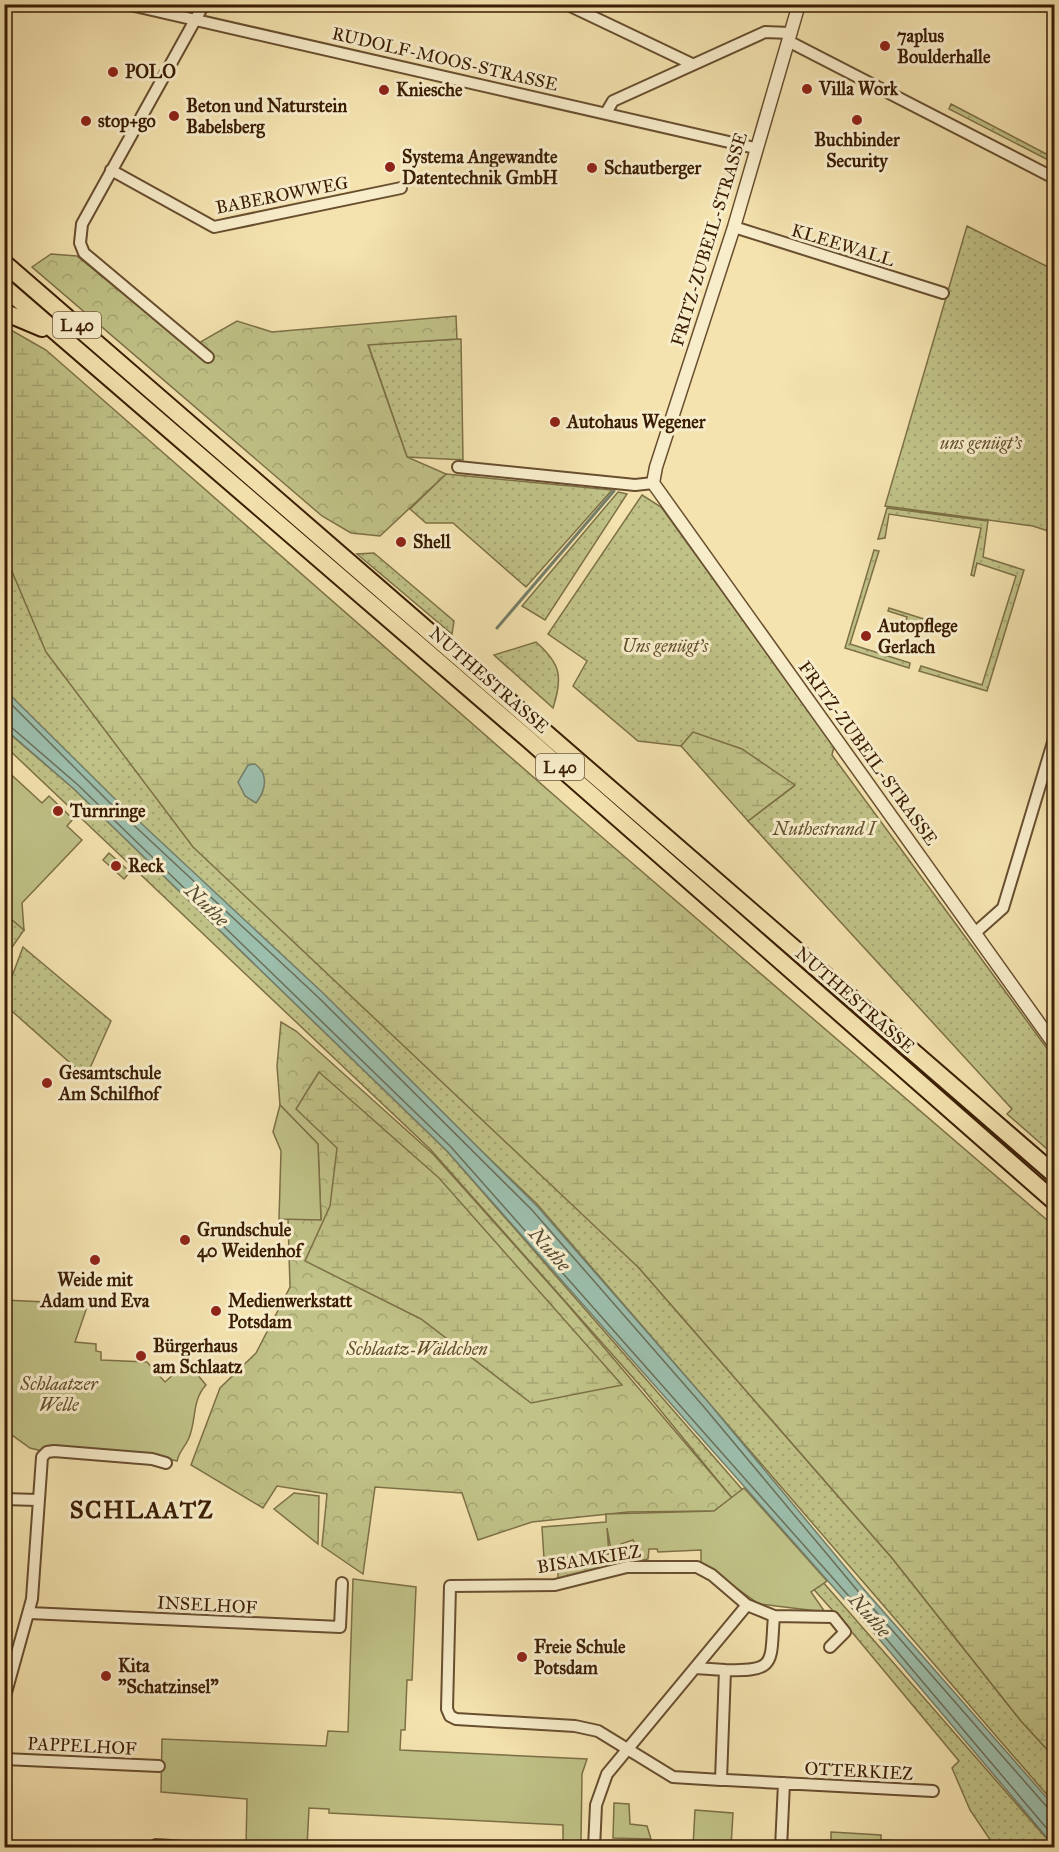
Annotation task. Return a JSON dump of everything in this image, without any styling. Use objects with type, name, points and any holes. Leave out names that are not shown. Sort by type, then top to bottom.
[{"type":"highway","name":"NUTHESTRASSE","points":[[4,263],[1054,1174]]},
{"type":"highway","name":"NUTHESTRASSE","points":[[4,287],[528,739],[1054,1201]]},
{"type":"highway","points":[[4,312],[63,338]]},
{"type":"street","name":"RUDOLF-MOOS-STRASSE","points":[[126,4],[606,112],[755,148]]},
{"type":"street","points":[[204,4],[82,224],[80,243],[84,253],[208,357]]},
{"type":"street","points":[[566,4],[692,64]]},
{"type":"street","name":"FRITZ-ZUBEIL-STRASSE","points":[[799,4],[755,148],[734,228],[656,467],[653,483],[1054,1044]]},
{"type":"street","points":[[606,112],[613,101],[765,32],[789,37],[1054,178]]},
{"type":"street","name":"BABEROWWEG","points":[[111,170],[214,228],[401,188]]},
{"type":"street","name":"KLEEWALL","points":[[734,228],[943,293]]},
{"type":"street","points":[[458,467],[635,484],[653,483]]},
{"type":"street","points":[[976,932],[1003,908],[1054,739]]},
{"type":"street","points":[[5,1699],[32,1599],[40,1463],[47,1452],[152,1459],[166,1463]]},
{"type":"street","points":[[4,1499],[37,1500]]},
{"type":"street","name":"BISAMKIEZ","points":[[627,1750],[598,1731],[575,1726],[456,1719],[450,1716],[447,1709],[450,1586],[555,1585],[627,1567],[697,1567],[712,1575],[747,1605],[774,1616],[833,1617],[844,1632],[830,1647]]},
{"type":"street","name":"INSELHOF","points":[[29,1613],[340,1627],[342,1583]]},
{"type":"street","points":[[594,1848],[596,1805],[601,1786],[627,1750],[747,1605]]},
{"type":"street","points":[[695,1668],[753,1670],[764,1667],[771,1658],[774,1616]]},
{"type":"street","points":[[721,1780],[725,1670]]},
{"type":"street","name":"OTTERKIEZ","points":[[627,1750],[673,1777],[933,1791]]},
{"type":"street","name":"PAPPELHOF","points":[[4,1759],[159,1766]]},
{"type":"street","name":"OTTERKIEZ","points":[[781,1848],[784,1783]]},
{"type":"street","points":[[156,1848],[156,1845],[202,1848]]},
{"type":"green space","points":[[951,104],[1054,158],[1054,163],[949,109]]},
{"type":"green space","name":"uns genügt's","points":[[967,226],[1054,270],[1054,533],[1033,526],[885,506]]},
{"type":"green space","points":[[51,254],[77,256],[192,350],[202,341],[237,321],[272,332],[456,316],[457,339],[368,345],[407,457],[446,474],[380,536],[351,533],[322,516],[32,267]]},
{"type":"green space","points":[[4,330],[11,330],[46,350],[596,832],[1054,1226],[1054,1757],[1021,1721],[892,1558],[639,1268],[193,847],[46,652],[8,562],[5,562]]},
{"type":"green space","points":[[461,339],[463,460],[407,457],[368,344]]},
{"type":"green space","points":[[4,450],[639,1268],[892,1558],[1021,1721],[1054,1757],[1054,1803],[537,1204],[5,697]]},
{"type":"green space","points":[[446,474],[612,490],[526,587],[453,523],[426,523],[410,509]]},
{"type":"green space","points":[[618,492],[627,494],[545,620],[522,606]]},
{"type":"green space","points":[[642,495],[661,507],[834,746],[832,755],[1054,1058],[1054,1155],[1007,1114],[1012,1109],[748,821],[794,786],[694,733],[681,746],[638,741],[573,686],[587,661],[548,634]]},
{"type":"green space","points":[[887,508],[988,521],[983,557],[1024,570],[987,691],[919,671],[921,666],[982,685],[1016,576],[977,563],[974,576],[971,575],[981,528],[889,514],[885,538],[878,539]]},
{"type":"green space","points":[[874,550],[879,551],[850,644],[910,663],[909,668],[845,648]]},
{"type":"green space","points":[[374,553],[454,621],[452,634],[357,554]]},
{"type":"green space","points":[[889,608],[924,619],[921,629],[905,624],[907,617],[888,611]]},
{"type":"green space","points":[[536,642],[551,657],[558,672],[558,688],[553,708],[494,655]]},
{"type":"green space","points":[[4,729],[74,789],[447,1151],[1054,1847],[995,1847],[970,1810],[952,1768],[959,1761],[851,1631],[732,1498],[643,1389],[430,1149],[5,746]]},
{"type":"green space","points":[[693,732],[742,749],[795,785],[748,821],[681,746]]},
{"type":"green space","points":[[4,768],[42,803],[49,796],[73,819],[67,826],[82,840],[22,903],[24,930],[5,914]]},
{"type":"green space","name":"Reck","points":[[109,853],[130,872],[124,879],[103,860]]},
{"type":"green space","points":[[5,894],[24,930],[6,956],[5,962]]},
{"type":"green space","points":[[23,947],[111,1021],[86,1077],[5,1005],[5,995]]},
{"type":"green space","name":"Schlaatz-Wäldchen","points":[[281,1022],[296,1031],[433,1154],[567,1304],[732,1498],[714,1511],[628,1512],[532,1522],[478,1540],[462,1493],[375,1487],[363,1574],[322,1546],[327,1494],[277,1486],[263,1508],[191,1465],[220,1388],[256,1353],[290,1287],[288,1219],[321,1219],[318,1144],[280,1105],[277,1066]]},
{"type":"green space","points":[[319,1072],[439,1178],[622,1385],[531,1403],[421,1319],[305,1261],[330,1206],[337,1148],[296,1109]]},
{"type":"green space","points":[[280,1105],[318,1144],[321,1220],[279,1219],[281,1151],[273,1132]]},
{"type":"green space","name":"Schlaatzer Welle","points":[[4,1300],[88,1304],[75,1342],[96,1344],[96,1351],[101,1352],[101,1360],[147,1362],[165,1382],[187,1362],[206,1385],[198,1398],[191,1433],[177,1461],[153,1455],[42,1451],[30,1448],[5,1430]]},
{"type":"green space","points":[[744,1488],[827,1581],[811,1592],[825,1612],[759,1604],[701,1563],[701,1550],[658,1552],[657,1549],[649,1549],[648,1559],[612,1567],[610,1558],[638,1553],[633,1540],[621,1544],[621,1549],[611,1550],[607,1528],[609,1554],[544,1559],[542,1527],[606,1522],[606,1514],[714,1511]]},
{"type":"green space","points":[[294,1493],[319,1496],[318,1544],[274,1509]]},
{"type":"green space","points":[[605,1560],[608,1568],[558,1580],[558,1564]]},
{"type":"green space","points":[[353,1579],[416,1587],[412,1680],[407,1680],[405,1730],[401,1730],[400,1750],[587,1759],[582,1774],[581,1841],[563,1841],[563,1825],[329,1813],[329,1809],[309,1808],[307,1847],[251,1847],[246,1846],[247,1799],[161,1792],[162,1739],[326,1746],[328,1731],[348,1732]]},
{"type":"green space","points":[[614,1803],[629,1804],[630,1824],[647,1826],[651,1839],[613,1838]]},
{"type":"green space","points":[[695,1810],[733,1813],[731,1847],[693,1847]]},
{"type":"green space","points":[[831,1832],[881,1835],[881,1840],[941,1843],[939,1848],[831,1847]]},
{"type":"water","name":"Nuthe","points":[[4,689],[113,797],[323,993],[537,1206],[709,1403],[861,1586],[1054,1806],[1054,1846],[874,1633],[447,1151],[74,789],[5,729]]},
{"type":"water","points":[[255,764],[264,777],[264,788],[256,803],[245,796],[238,782],[248,765]]},
{"type":"waterway","points":[[497,628],[614,491]]},
{"type":"place","name":"7aplus Boulderhalle","points":[[885,46]]},
{"type":"place","name":"POLO","points":[[113,72]]},
{"type":"place","name":"Villa Work","points":[[807,89]]},
{"type":"place","name":"Kniesche","points":[[384,90]]},
{"type":"place","name":"Beton und Naturstein Babelsberg","points":[[174,116]]},
{"type":"place","name":"Buchbinder Security","points":[[857,120]]},
{"type":"place","name":"stop+go","points":[[86,121]]},
{"type":"place","name":"Systema Angewandte Datentechnik GmbH","points":[[390,167]]},
{"type":"place","name":"Schautberger","points":[[592,168]]},
{"type":"place","name":"Autohaus Wegener","points":[[555,422]]},
{"type":"place","name":"Shell","points":[[401,542]]},
{"type":"place","name":"Autopflege Gerlach","points":[[866,636]]},
{"type":"place","name":"Turnringe","points":[[58,811]]},
{"type":"place","name":"Reck","points":[[116,866]]},
{"type":"place","name":"Gesamtschule Am Schilfhof","points":[[47,1083]]},
{"type":"place","name":"Grundschule 40 Weidenhof","points":[[185,1240]]},
{"type":"place","name":"Weide mit Adam und Eva","points":[[95,1260]]},
{"type":"place","name":"Medienwerkstatt Potsdam","points":[[216,1311]]},
{"type":"place","name":"Bürgerhaus am Schlaatz","points":[[141,1356]]},
{"type":"place","name":"Freie Schule Potsdam","points":[[522,1657]]},
{"type":"place","name":"Kita \"Schatzinsel\"","points":[[106,1676]]},
{"type":"district","name":"SCHLAATZ","points":[[142,1510]]},
{"type":"park label","name":"Uns genügt’s","points":[[665,646]]},
{"type":"park label","name":"Nuthestrand I","points":[[824,829]]}]
